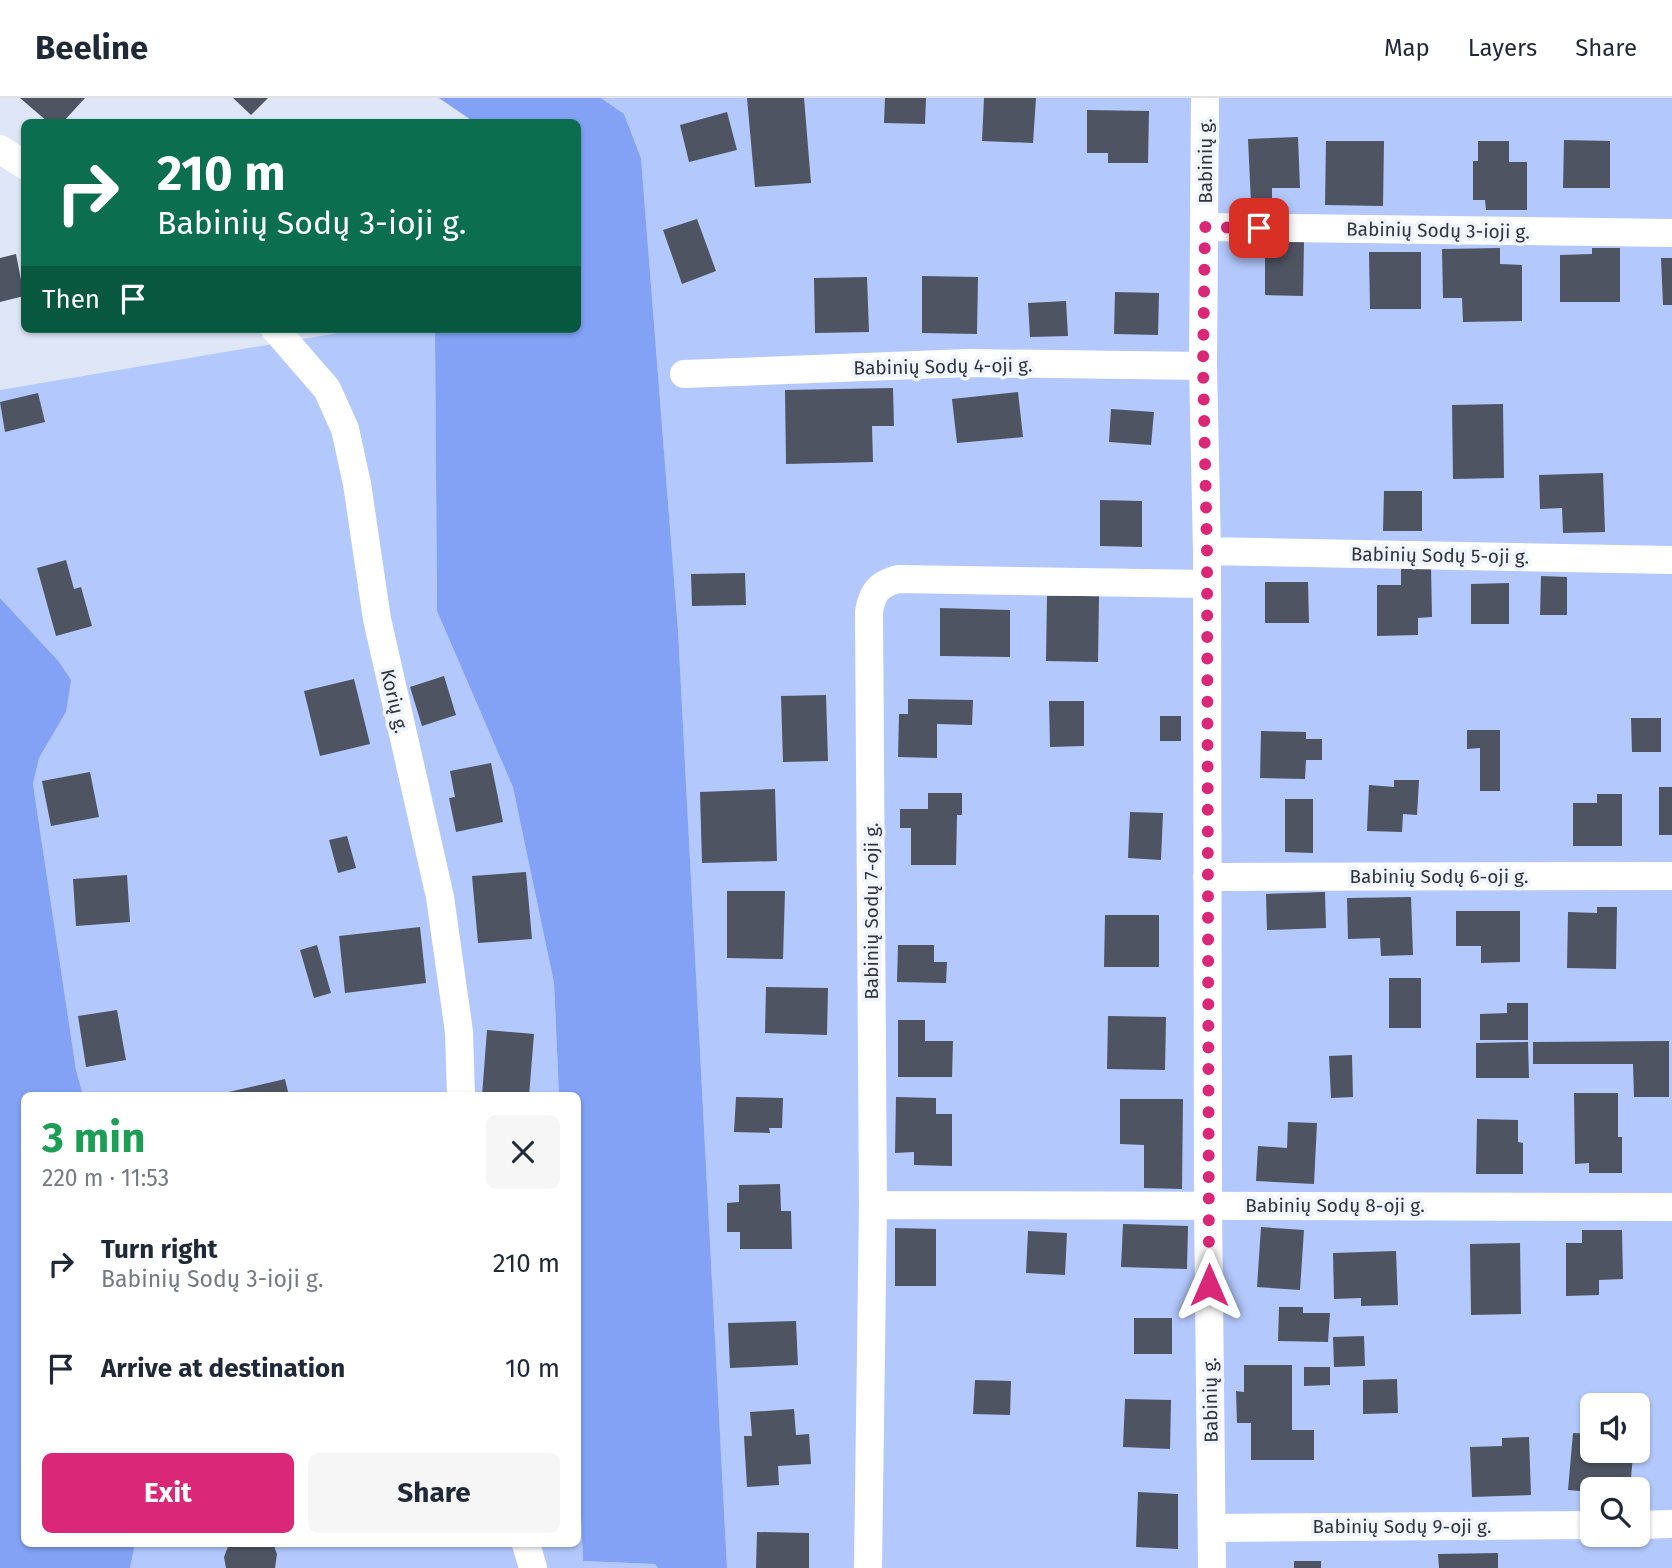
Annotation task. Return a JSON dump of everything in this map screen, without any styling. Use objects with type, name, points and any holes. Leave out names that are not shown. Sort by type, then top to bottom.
[{"type":"street","name":"Babinių g.","points":[[1205,98],[1203,366],[1207,551],[1208,1205],[1212,1568]]},
{"type":"street","points":[[0,149],[21,163]]},
{"type":"street","name":"Babinių Sodų 3-ioji g.","points":[[1205,227],[1672,233]]},
{"type":"street","name":"Korių g.","points":[[278,333],[327,389],[345,429],[357,484],[377,620],[440,897],[459,1032],[461,1092]]},
{"type":"street","name":"Babinių Sodų 4-oji g.","points":[[684,374],[968,363],[1203,366]]},
{"type":"street","name":"Babinių Sodų 5-oji g.","points":[[1207,551],[1672,559]]},
{"type":"street","name":"Babinių Sodų 7-oji g.","points":[[868,1568],[873,1205],[871,598],[877,588],[898,579],[1207,584]]},
{"type":"street","name":"Babinių Sodų 6-oji g.","points":[[1207,877],[1672,876]]},
{"type":"street","name":"Babinių Sodų 8-oji g.","points":[[873,1205],[1672,1207]]},
{"type":"street","points":[[1650,1525],[1672,1524]]},
{"type":"street","name":"Babinių Sodų 9-oji g.","points":[[1212,1528],[1580,1525]]},
{"type":"street","points":[[527,1547],[533,1568]]},
{"type":"shaded area","points":[[439,98],[601,98],[624,114],[641,158],[678,630],[727,1568],[658,1568],[655,1564],[583,1561],[581,1092],[559,1092],[554,983],[513,787],[437,611],[435,333],[581,333],[581,119],[470,119]]},
{"type":"shaded area","points":[[601,98],[1672,98],[1672,1568],[727,1568],[678,630],[641,158],[624,114]]},
{"type":"shaded area","points":[[338,333],[435,333],[437,611],[513,786],[554,983],[559,1092],[82,1092],[76,1070],[33,784],[39,758],[66,712],[17,617],[0,598],[0,390]]},
{"type":"shaded area","points":[[0,598],[59,662],[71,680],[66,712],[39,758],[33,784],[76,1070],[82,1092],[21,1092],[21,1547],[134,1547],[130,1568],[0,1568]]},
{"type":"shaded area","points":[[581,1516],[583,1561],[655,1564],[658,1568],[130,1568],[134,1547],[581,1547]]},
{"type":"building","points":[[20,98],[85,98],[66,119],[44,119]]},
{"type":"building","points":[[233,98],[268,98],[251,115]]},
{"type":"building","points":[[747,98],[804,98],[811,183],[755,187]]},
{"type":"building","points":[[885,98],[926,98],[925,124],[884,123]]},
{"type":"building","points":[[984,98],[1036,98],[1033,143],[982,141]]},
{"type":"building","points":[[1087,110],[1149,111],[1148,163],[1108,163],[1108,153],[1087,153]]},
{"type":"building","points":[[727,112],[737,150],[689,162],[680,125]]},
{"type":"building","points":[[1298,137],[1300,188],[1272,188],[1272,202],[1251,203],[1248,139]]},
{"type":"building","points":[[1564,140],[1610,141],[1610,188],[1563,188]]},
{"type":"building","points":[[1326,141],[1384,141],[1383,206],[1325,205]]},
{"type":"building","points":[[1478,141],[1509,141],[1509,162],[1527,162],[1527,210],[1486,210],[1485,200],[1473,200],[1473,161],[1478,161]]},
{"type":"building","points":[[697,219],[716,271],[682,284],[663,230]]},
{"type":"building","points":[[1265,242],[1304,242],[1303,296],[1265,295]]},
{"type":"building","points":[[1500,248],[1500,264],[1522,265],[1522,321],[1463,322],[1462,298],[1443,298],[1442,249]]},
{"type":"building","points":[[1592,248],[1620,248],[1620,302],[1560,302],[1560,255],[1592,254]]},
{"type":"building","points":[[1369,252],[1421,252],[1421,309],[1370,309]]},
{"type":"building","points":[[16,254],[21,297],[0,302],[0,258]]},
{"type":"building","points":[[1661,258],[1672,258],[1672,305],[1663,305]]},
{"type":"building","points":[[922,276],[978,277],[977,334],[922,333]]},
{"type":"building","points":[[867,277],[869,332],[815,333],[814,278]]},
{"type":"building","points":[[1115,292],[1159,293],[1158,335],[1114,334]]},
{"type":"building","points":[[1066,301],[1068,336],[1030,337],[1028,303]]},
{"type":"building","points":[[893,388],[894,426],[872,426],[873,462],[786,464],[785,390]]},
{"type":"building","points":[[1018,392],[1023,437],[957,443],[952,399]]},
{"type":"building","points":[[38,393],[45,422],[5,432],[0,402]]},
{"type":"building","points":[[1503,404],[1504,478],[1453,479],[1452,405]]},
{"type":"building","points":[[1111,409],[1154,412],[1151,445],[1109,442]]},
{"type":"building","points":[[1603,473],[1605,532],[1563,533],[1562,508],[1540,509],[1539,475]]},
{"type":"building","points":[[1384,491],[1422,491],[1422,531],[1383,531]]},
{"type":"building","points":[[1100,500],[1142,501],[1142,547],[1100,546]]},
{"type":"building","points":[[66,560],[74,589],[81,587],[92,626],[56,636],[37,568]]},
{"type":"building","points":[[1401,567],[1431,567],[1432,617],[1418,618],[1418,635],[1377,636],[1377,585],[1401,585]]},
{"type":"building","points":[[745,573],[746,605],[692,606],[691,574]]},
{"type":"building","points":[[1541,576],[1567,577],[1567,615],[1540,615]]},
{"type":"building","points":[[1265,582],[1308,582],[1309,623],[1265,623]]},
{"type":"building","points":[[1509,583],[1509,624],[1471,624],[1471,584]]},
{"type":"building","points":[[1047,596],[1099,596],[1098,662],[1046,661]]},
{"type":"building","points":[[940,608],[1010,610],[1010,657],[940,656]]},
{"type":"building","points":[[444,676],[456,715],[422,726],[410,687]]},
{"type":"building","points":[[354,679],[370,744],[320,756],[304,691]]},
{"type":"building","points":[[826,695],[828,761],[783,762],[781,696]]},
{"type":"building","points":[[908,699],[973,700],[972,725],[937,724],[937,758],[898,757],[899,714],[908,714]]},
{"type":"building","points":[[1049,701],[1084,701],[1084,746],[1050,747]]},
{"type":"building","points":[[1160,716],[1181,716],[1181,741],[1160,741]]},
{"type":"building","points":[[1631,718],[1661,718],[1661,752],[1632,752]]},
{"type":"building","points":[[1467,730],[1500,730],[1500,791],[1480,791],[1480,748],[1467,749]]},
{"type":"building","points":[[1261,731],[1306,732],[1306,739],[1322,739],[1322,760],[1306,760],[1305,779],[1260,778]]},
{"type":"building","points":[[491,763],[503,822],[456,832],[449,798],[455,797],[450,771]]},
{"type":"building","points":[[90,772],[99,817],[51,826],[42,781]]},
{"type":"building","points":[[1394,780],[1419,780],[1417,815],[1403,814],[1402,832],[1367,831],[1369,785],[1394,787]]},
{"type":"building","points":[[1659,787],[1672,787],[1672,835],[1659,835]]},
{"type":"building","points":[[775,789],[777,861],[702,863],[700,792]]},
{"type":"building","points":[[928,793],[962,793],[962,815],[957,815],[956,865],[911,865],[911,828],[900,828],[900,809],[928,809]]},
{"type":"building","points":[[1597,794],[1622,794],[1622,846],[1573,846],[1573,803],[1597,803]]},
{"type":"building","points":[[1285,799],[1313,799],[1313,853],[1285,852]]},
{"type":"building","points":[[1130,812],[1163,813],[1161,860],[1128,858]]},
{"type":"building","points":[[347,836],[356,868],[338,873],[329,840]]},
{"type":"building","points":[[526,872],[532,939],[478,943],[472,876]]},
{"type":"building","points":[[127,875],[130,922],[76,926],[73,879]]},
{"type":"building","points":[[727,891],[785,891],[783,959],[727,958]]},
{"type":"building","points":[[1325,892],[1326,928],[1267,930],[1266,894]]},
{"type":"building","points":[[1411,897],[1413,955],[1381,956],[1380,938],[1348,939],[1347,898]]},
{"type":"building","points":[[1597,907],[1617,907],[1616,969],[1567,968],[1568,912],[1597,913]]},
{"type":"building","points":[[1456,911],[1520,911],[1520,962],[1481,963],[1481,946],[1456,946]]},
{"type":"building","points":[[1105,915],[1159,915],[1159,967],[1104,967]]},
{"type":"building","points":[[420,927],[426,983],[345,993],[339,936]]},
{"type":"building","points":[[317,945],[331,993],[314,998],[300,950]]},
{"type":"building","points":[[898,945],[934,945],[934,962],[947,962],[946,983],[897,982]]},
{"type":"building","points":[[1389,978],[1421,978],[1421,1028],[1389,1028]]},
{"type":"building","points":[[766,987],[828,988],[827,1035],[765,1033]]},
{"type":"building","points":[[1507,1003],[1528,1003],[1528,1040],[1480,1040],[1480,1014],[1507,1013]]},
{"type":"building","points":[[117,1010],[126,1060],[86,1067],[78,1016]]},
{"type":"building","points":[[1108,1016],[1166,1017],[1165,1070],[1107,1069]]},
{"type":"building","points":[[898,1020],[925,1020],[925,1041],[953,1041],[952,1077],[898,1077]]},
{"type":"building","points":[[487,1030],[534,1034],[529,1092],[482,1092]]},
{"type":"building","points":[[1669,1041],[1669,1097],[1634,1097],[1633,1064],[1533,1064],[1533,1042]]},
{"type":"building","points":[[1528,1042],[1529,1078],[1476,1078],[1476,1043]]},
{"type":"building","points":[[1352,1055],[1353,1097],[1331,1098],[1329,1056]]},
{"type":"building","points":[[285,1079],[288,1092],[229,1092]]},
{"type":"building","points":[[1574,1093],[1618,1093],[1618,1137],[1622,1137],[1622,1173],[1589,1173],[1589,1163],[1575,1164]]},
{"type":"building","points":[[736,1097],[783,1098],[782,1128],[769,1128],[770,1133],[734,1132]]},
{"type":"building","points":[[896,1097],[936,1098],[936,1114],[952,1114],[952,1166],[914,1165],[914,1152],[895,1153]]},
{"type":"building","points":[[1120,1099],[1183,1099],[1182,1189],[1144,1188],[1144,1145],[1120,1144]]},
{"type":"building","points":[[1477,1119],[1518,1120],[1518,1142],[1523,1143],[1523,1174],[1476,1174]]},
{"type":"building","points":[[1288,1122],[1317,1123],[1314,1184],[1256,1181],[1258,1146],[1287,1148]]},
{"type":"building","points":[[780,1184],[781,1211],[791,1211],[792,1249],[740,1249],[740,1232],[727,1232],[727,1203],[739,1202],[739,1185]]},
{"type":"building","points":[[1123,1224],[1188,1226],[1187,1269],[1121,1267]]},
{"type":"building","points":[[1261,1227],[1304,1230],[1300,1290],[1257,1287]]},
{"type":"building","points":[[895,1228],[936,1229],[936,1286],[895,1286]]},
{"type":"building","points":[[1582,1230],[1622,1230],[1623,1279],[1599,1280],[1599,1295],[1566,1296],[1566,1243],[1582,1243]]},
{"type":"building","points":[[1028,1231],[1067,1233],[1065,1275],[1026,1273]]},
{"type":"building","points":[[1520,1243],[1521,1314],[1471,1315],[1470,1244]]},
{"type":"building","points":[[1396,1251],[1398,1305],[1361,1306],[1361,1298],[1334,1299],[1333,1253]]},
{"type":"building","points":[[1279,1307],[1303,1307],[1303,1313],[1330,1313],[1328,1342],[1278,1341]]},
{"type":"building","points":[[1134,1318],[1172,1318],[1172,1354],[1134,1354]]},
{"type":"building","points":[[796,1321],[798,1365],[730,1368],[728,1323]]},
{"type":"building","points":[[1364,1336],[1365,1366],[1334,1367],[1333,1337]]},
{"type":"building","points":[[1244,1365],[1292,1365],[1292,1430],[1314,1430],[1314,1460],[1251,1460],[1251,1423],[1237,1423],[1236,1391],[1244,1392]]},
{"type":"building","points":[[1304,1367],[1330,1367],[1330,1385],[1304,1386]]},
{"type":"building","points":[[1397,1379],[1398,1413],[1363,1414],[1363,1380]]},
{"type":"building","points":[[975,1380],[1011,1381],[1010,1415],[973,1414]]},
{"type":"building","points":[[1125,1399],[1171,1400],[1170,1449],[1123,1447]]},
{"type":"building","points":[[794,1409],[796,1435],[809,1434],[811,1464],[778,1466],[779,1485],[747,1487],[744,1436],[752,1436],[750,1412]]},
{"type":"building","points":[[1573,1433],[1580,1433],[1580,1463],[1632,1463],[1631,1477],[1580,1477],[1580,1491],[1568,1490]]},
{"type":"building","points":[[1529,1437],[1531,1495],[1472,1497],[1470,1447],[1502,1446],[1502,1438]]},
{"type":"building","points":[[1138,1492],[1178,1494],[1178,1549],[1136,1547]]},
{"type":"building","points":[[757,1532],[809,1533],[809,1568],[756,1568]]},
{"type":"building","points":[[228,1547],[274,1547],[277,1554],[275,1568],[226,1568],[224,1557]]},
{"type":"building","points":[[1498,1553],[1498,1568],[1439,1568],[1438,1554]]},
{"type":"building","points":[[1294,1561],[1321,1561],[1321,1568],[1294,1568]]},
{"type":"route","points":[[1209,1285],[1207,551],[1203,366],[1205,227],[1259,228]]}]
